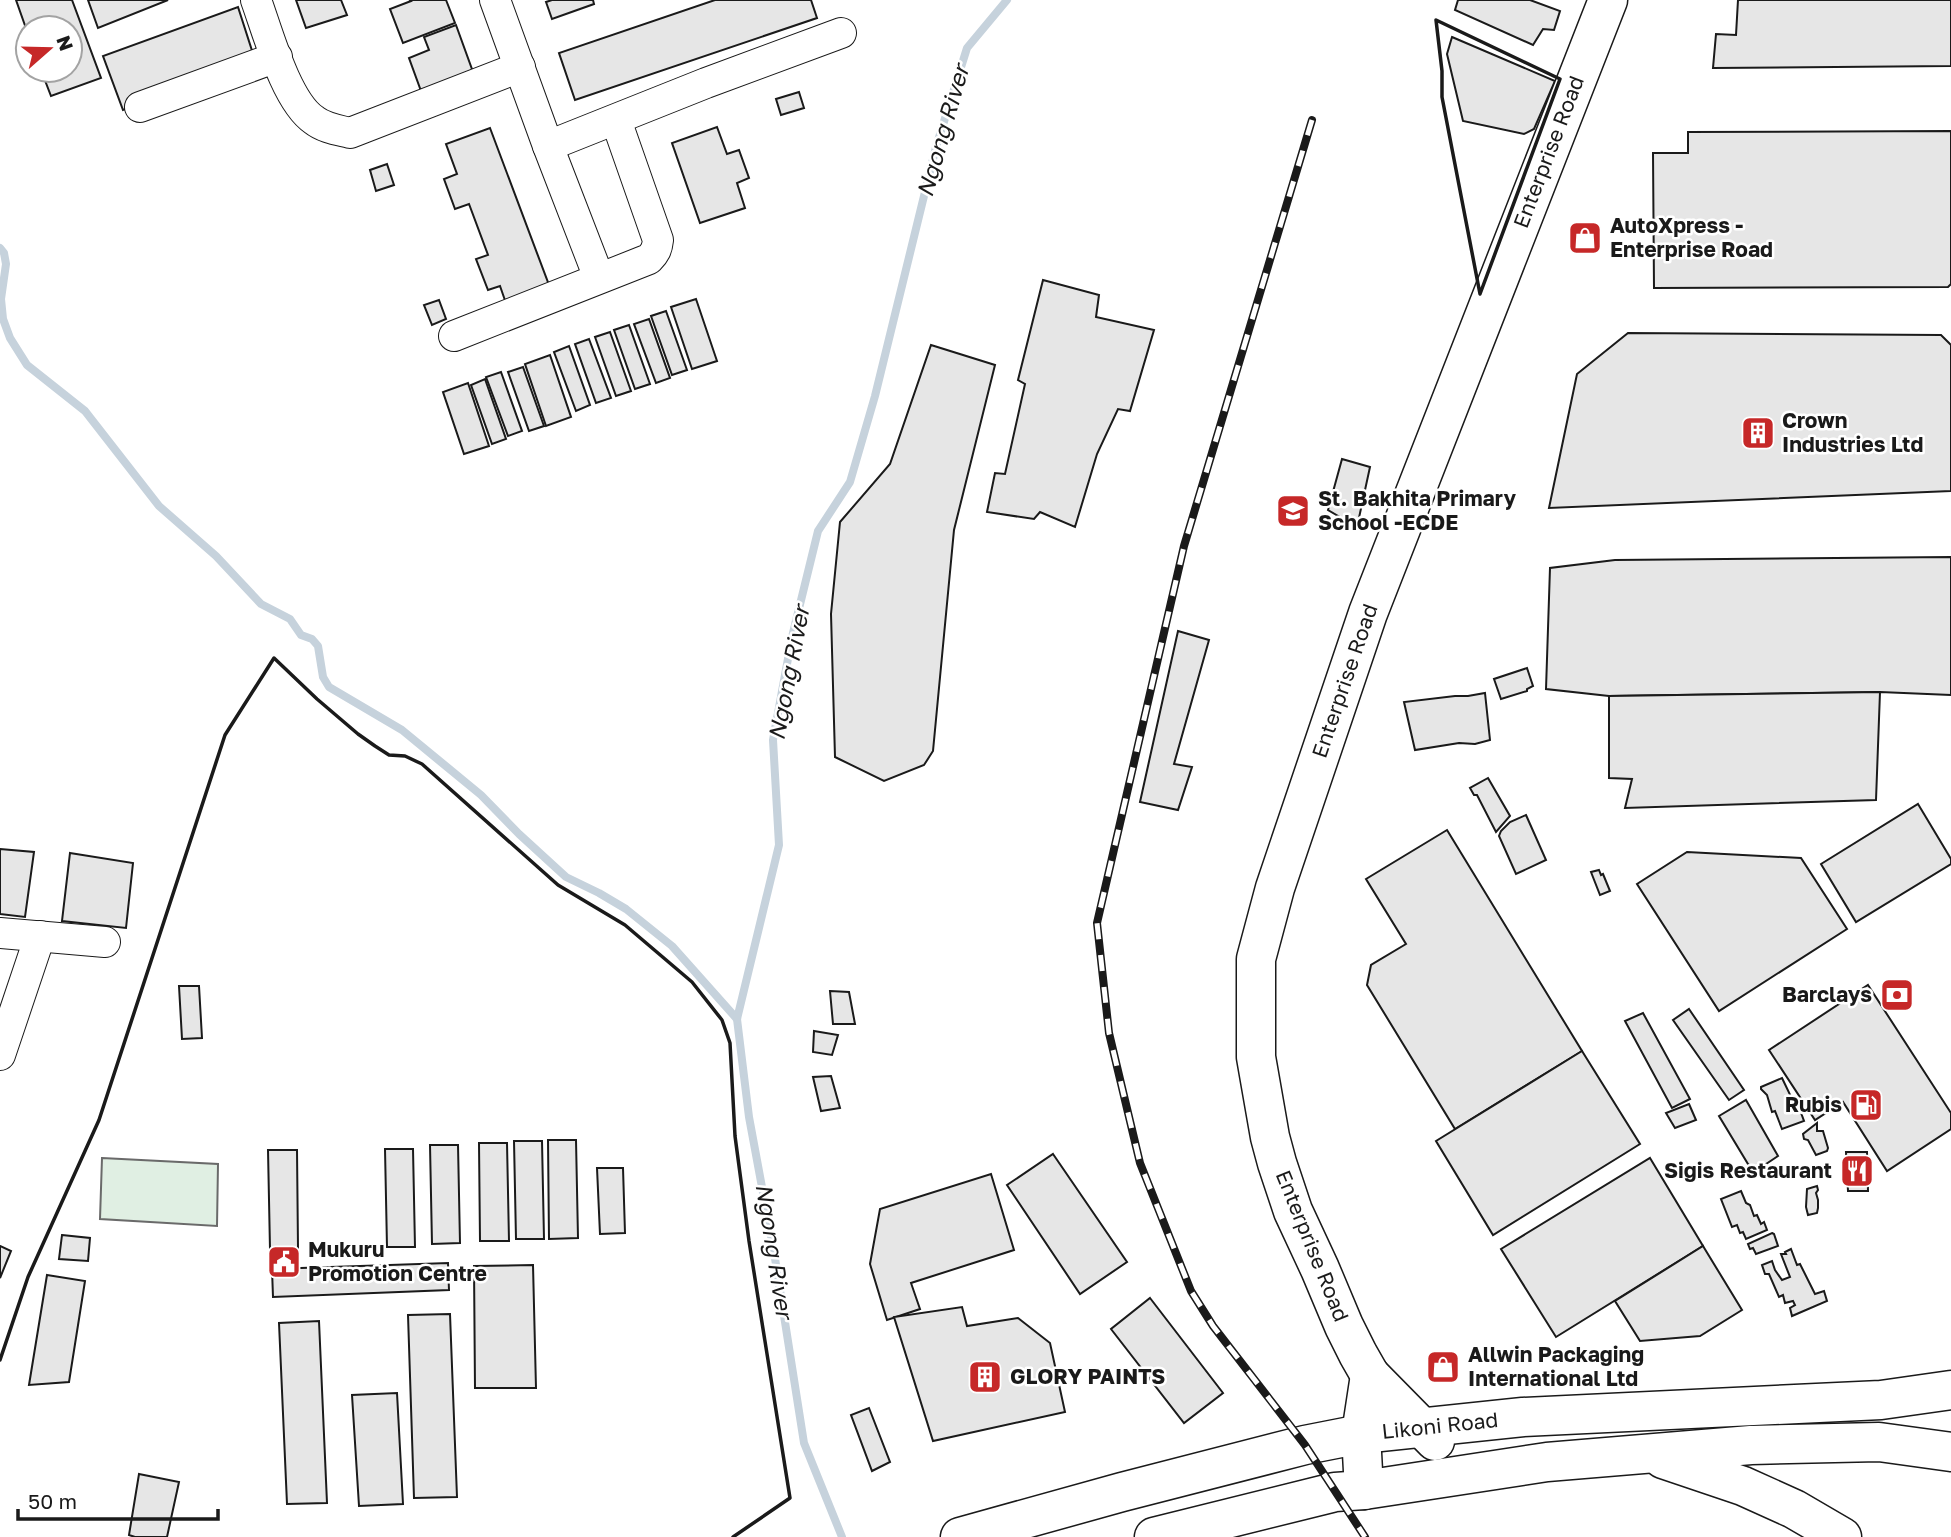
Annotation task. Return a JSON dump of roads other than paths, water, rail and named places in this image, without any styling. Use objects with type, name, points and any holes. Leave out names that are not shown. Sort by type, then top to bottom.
[{"type":"main road","name":"Enterprise Road","points":[[1469,1474],[1420,1428],[1370,1375],[1344,1326],[1293,1211],[1274,1150],[1256,1057],[1256,959],[1275,888],[1368,613],[1608,0]]},
{"type":"main road","points":[[1364,1490],[1361,1434],[1370,1375]]},
{"type":"main road","name":"Likoni Road","points":[[960,1537],[1122,1492],[1305,1445],[1361,1434],[1523,1417],[1881,1400],[1942,1392],[1941,1404],[1946,1421],[1941,1441],[1943,1450],[1879,1442],[1824,1442],[1751,1445],[1547,1462],[1335,1492],[1154,1537]]},
{"type":"main road","points":[[1648,1454],[1743,1486],[1794,1509],[1842,1537]]},
{"type":"street","points":[[256,0],[289,90],[314,120],[330,128],[350,133],[520,67]]},
{"type":"street","points":[[495,0],[600,278]]},
{"type":"street","points":[[548,146],[841,33]]},
{"type":"street","points":[[141,107],[277,57]]},
{"type":"street","points":[[454,336],[649,259],[657,249],[658,240],[616,120]]},
{"type":"street","points":[[0,933],[106,942]]},
{"type":"street","points":[[0,1055],[40,936]]},
{"type":"waterway","name":"Ngong River","points":[[842,1537],[804,1443],[774,1252],[749,1117],[737,1019],[779,845],[773,740],[792,637],[818,531],[850,482],[875,396],[936,147],[967,48],[1007,0]]},
{"type":"waterway","points":[[0,248],[6,264],[1,299],[3,319],[10,338],[27,365],[85,411],[159,506],[216,556],[261,604],[290,619],[301,635],[312,639],[318,646],[323,677],[329,687],[402,730],[481,795],[566,877],[626,909],[672,946],[737,1019]]},
{"type":"railway","points":[[1312,120],[1184,546],[1097,923],[1109,1033],[1140,1163],[1191,1291],[1213,1326],[1305,1445],[1365,1537]]},
{"type":"place","name":"AutoXpress - Enterprise Road","points":[[1585,238]]},
{"type":"place","name":"Crown Industries Ltd","points":[[1758,433]]},
{"type":"place","name":"St. Bakhita Primary School -ECDE","points":[[1293,511]]},
{"type":"place","name":"Barclays","points":[[1897,995]]},
{"type":"place","name":"Rubis","points":[[1866,1105]]},
{"type":"place","name":"Sigis Restaurant","points":[[1857,1171]]},
{"type":"place","name":"Mukuru Promotion Centre","points":[[284,1262]]},
{"type":"place","name":"Allwin Packaging International Ltd","points":[[1443,1367]]},
{"type":"place","name":"GLORY PAINTS","points":[[985,1377]]}]
